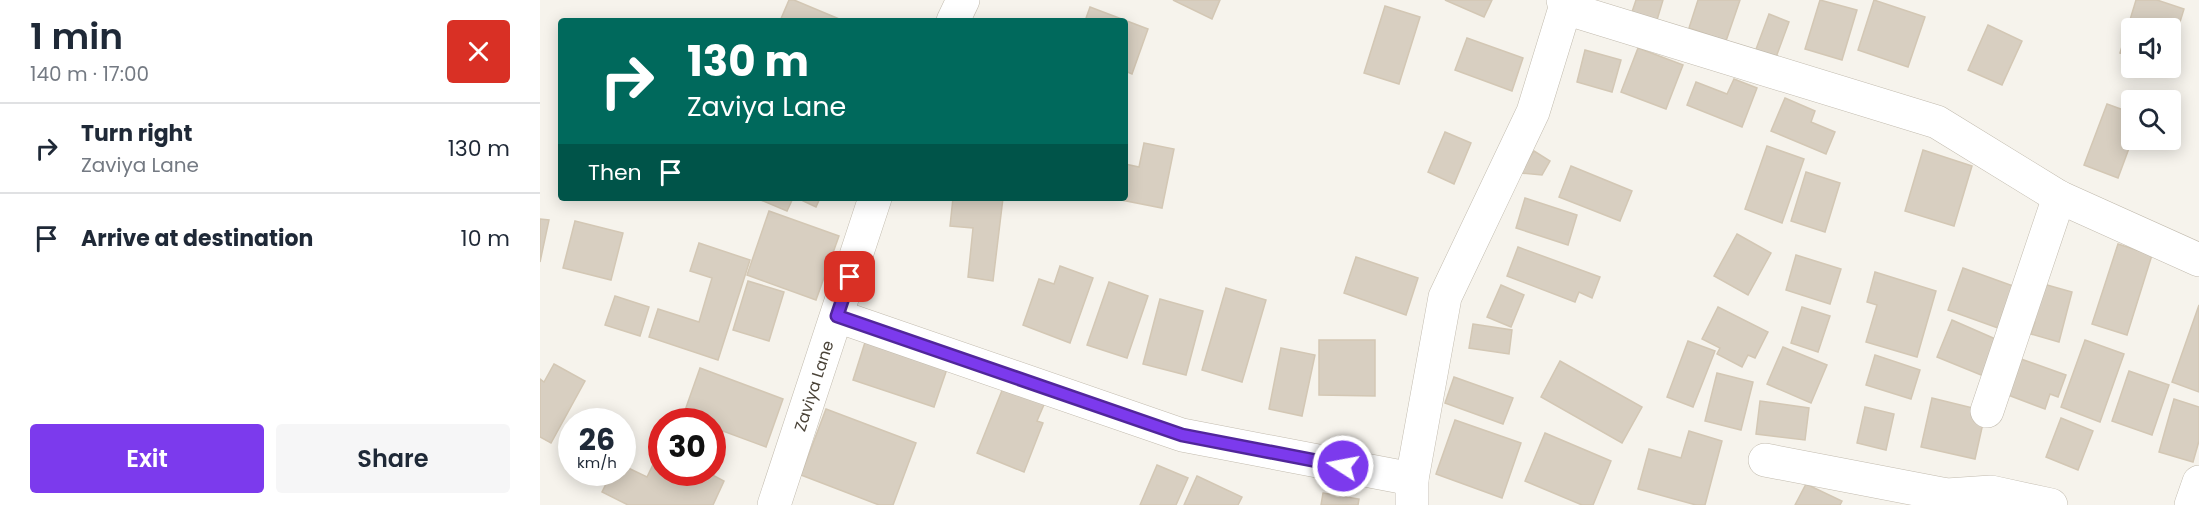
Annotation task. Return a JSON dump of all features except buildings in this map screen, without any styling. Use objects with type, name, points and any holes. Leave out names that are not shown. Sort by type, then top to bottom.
[{"type":"street","points":[[954,18],[963,0]]},
{"type":"street","points":[[837,316],[1182,435],[1412,492],[1445,297],[1533,112],[1564,4],[1937,122],[2059,197],[2199,260]]},
{"type":"street","points":[[1987,411],[2059,197]]},
{"type":"street","name":"Zaviya Lane","points":[[774,505],[874,201]]},
{"type":"street","points":[[1765,460],[1947,495],[1991,492],[2050,505]]},
{"type":"street","points":[[2191,505],[2199,482]]},
{"type":"route","points":[[850,277],[837,316],[1182,435],[1343,466]]}]
